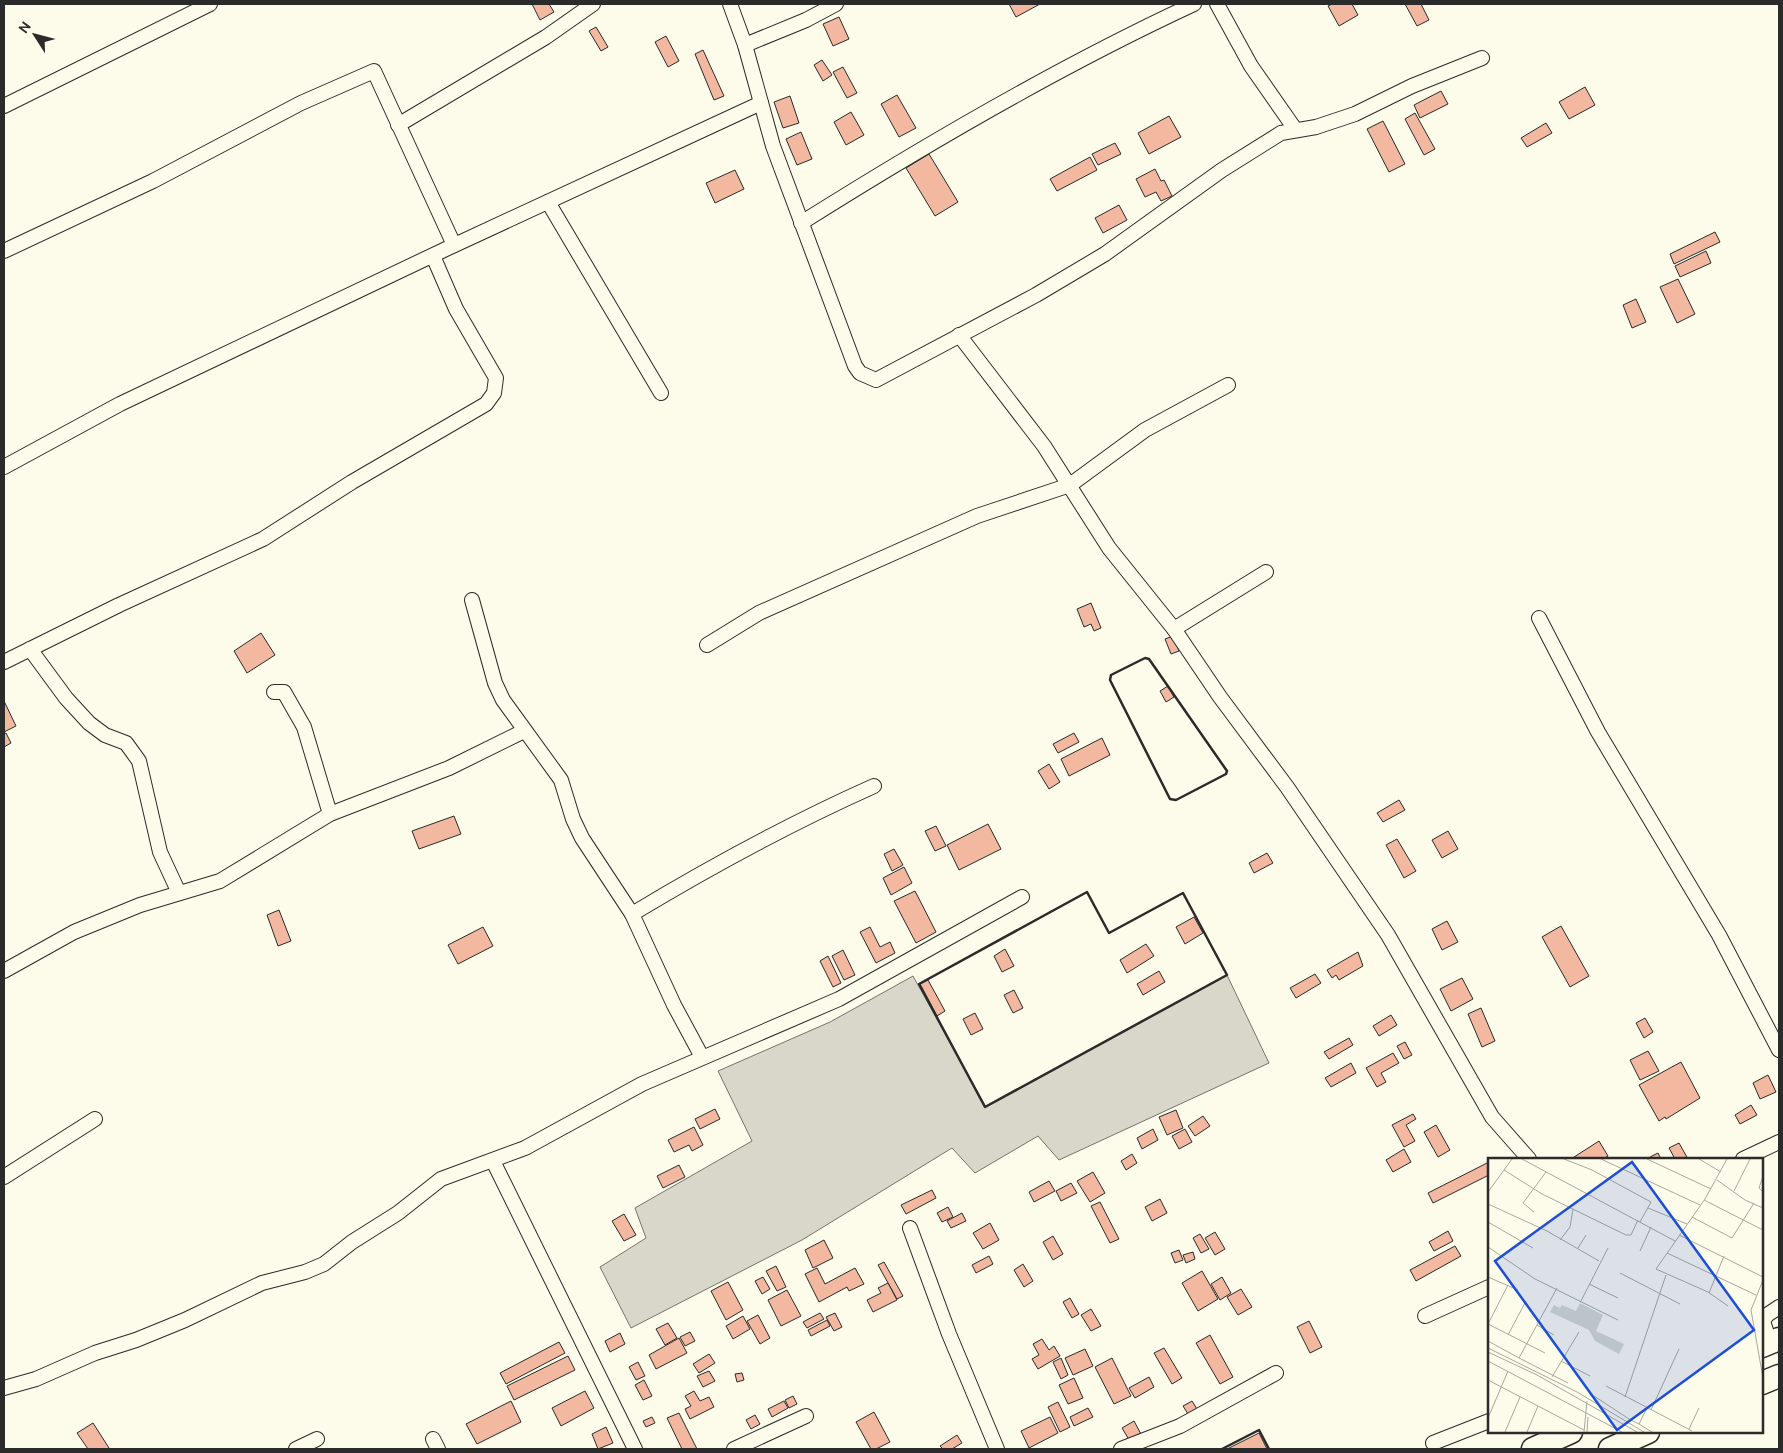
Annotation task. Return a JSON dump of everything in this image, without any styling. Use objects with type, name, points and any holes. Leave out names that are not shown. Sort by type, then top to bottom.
[{"type":"main road","points":[[1763,1383],[1779,1376]]},
{"type":"main road","points":[[1533,1449],[1569,1433]]},
{"type":"main road","points":[[1610,1449],[1646,1433]]},
{"type":"street","points":[[4,106],[210,4]]},
{"type":"street","points":[[398,125],[546,36],[593,4]]},
{"type":"street","points":[[730,4],[745,45],[773,146],[855,366],[860,373],[876,380],[1036,295],[1105,254],[1244,154],[1281,133],[1295,129],[1312,128],[1355,114],[1412,86],[1482,58]]},
{"type":"street","points":[[745,45],[806,20],[836,4]]},
{"type":"street","points":[[801,224],[897,163],[1017,94],[1107,46],[1194,4]]},
{"type":"street","points":[[1217,4],[1251,66],[1295,129]]},
{"type":"street","points":[[4,251],[153,181],[301,103],[374,71],[454,245]]},
{"type":"street","points":[[4,467],[120,404],[454,245],[761,103]]},
{"type":"street","points":[[548,202],[661,393]]},
{"type":"street","points":[[4,662],[263,539],[352,482],[486,404],[494,393],[496,378],[456,309],[433,256]]},
{"type":"street","points":[[959,335],[1038,439],[1070,485],[1109,548],[1174,629],[1220,697],[1287,787],[1388,935],[1492,1118],[1528,1158]]},
{"type":"street","points":[[707,645],[759,614],[977,516],[1070,485],[1145,430],[1228,385]]},
{"type":"street","points":[[1174,629],[1266,572]]},
{"type":"street","points":[[472,600],[495,683],[524,731],[561,780],[573,819],[582,838],[632,914],[674,1005],[702,1057]]},
{"type":"street","points":[[1539,618],[1598,732],[1719,935],[1779,1050]]},
{"type":"street","points":[[30,649],[66,698],[89,723],[105,735],[126,742],[139,761],[160,852],[179,893]]},
{"type":"street","points":[[274,692],[284,692],[304,727],[330,814]]},
{"type":"street","points":[[4,971],[74,932],[140,905],[220,880],[330,814],[449,768],[524,731]]},
{"type":"street","points":[[632,914],[826,807],[874,786]]},
{"type":"street","points":[[4,1388],[36,1379],[95,1353],[169,1327],[262,1283],[312,1270],[324,1264],[352,1242],[374,1230],[441,1179],[525,1148],[607,1102],[702,1057],[839,999],[1022,897]]},
{"type":"street","points":[[4,1177],[95,1119]]},
{"type":"street","points":[[1745,1158],[1779,1142]]},
{"type":"street","points":[[493,1161],[635,1449]]},
{"type":"street","points":[[910,1228],[949,1334],[997,1449]]},
{"type":"street","points":[[1425,1316],[1488,1286]]},
{"type":"street","points":[[1770,1343],[1763,1321],[1764,1316],[1779,1307]]},
{"type":"street","points":[[1121,1449],[1180,1426],[1276,1373]]},
{"type":"street","points":[[734,1449],[806,1416]]},
{"type":"street","points":[[1433,1443],[1488,1421]]},
{"type":"street","points":[[296,1449],[317,1439]]},
{"type":"shaded area","points":[[1227,975],[1269,1063],[1059,1160],[1038,1136],[975,1173],[952,1148],[802,1240],[631,1328],[600,1267],[646,1238],[635,1208],[752,1141],[718,1071],[830,1022],[913,976],[986,1107]]},
{"type":"building","points":[[532,4],[549,4],[554,12],[540,20]]},
{"type":"building","points":[[1009,4],[1040,4],[1016,17]]},
{"type":"building","points":[[1332,4],[1352,4],[1358,15],[1339,26],[1328,6]]},
{"type":"building","points":[[1405,4],[1421,4],[1429,20],[1417,26]]},
{"type":"building","points":[[839,17],[849,39],[833,46],[823,24]]},
{"type":"building","points":[[596,27],[608,47],[601,51],[589,31]]},
{"type":"building","points":[[666,36],[679,61],[668,67],[655,42]]},
{"type":"building","points":[[703,50],[724,96],[714,100],[695,54]]},
{"type":"building","points":[[822,60],[832,75],[823,81],[814,65]]},
{"type":"building","points":[[843,67],[857,93],[847,98],[833,72]]},
{"type":"building","points":[[1585,87],[1595,105],[1569,119],[1559,102]]},
{"type":"building","points":[[1441,91],[1448,104],[1420,118],[1414,105]]},
{"type":"building","points":[[897,95],[916,128],[899,137],[881,104]]},
{"type":"building","points":[[790,96],[799,123],[783,128],[774,102]]},
{"type":"building","points":[[851,112],[864,135],[846,145],[834,122]]},
{"type":"building","points":[[1415,113],[1435,149],[1424,155],[1405,119]]},
{"type":"building","points":[[1169,116],[1181,137],[1149,154],[1138,133]]},
{"type":"building","points":[[1383,121],[1405,164],[1389,172],[1367,129]]},
{"type":"building","points":[[1546,123],[1552,133],[1527,147],[1521,138]]},
{"type":"building","points":[[801,132],[812,159],[797,165],[786,139]]},
{"type":"building","points":[[1115,143],[1121,154],[1098,165],[1092,154]]},
{"type":"building","points":[[929,154],[958,202],[935,216],[906,168]]},
{"type":"building","points":[[1090,157],[1097,170],[1057,191],[1050,179]]},
{"type":"building","points":[[1155,169],[1161,181],[1164,180],[1172,196],[1161,201],[1156,192],[1145,197],[1136,179]]},
{"type":"building","points":[[735,170],[744,189],[715,203],[706,183]]},
{"type":"building","points":[[1119,205],[1127,220],[1103,233],[1095,218]]},
{"type":"building","points":[[1715,232],[1720,242],[1674,264],[1670,254]]},
{"type":"building","points":[[1706,251],[1711,263],[1680,277],[1675,266]]},
{"type":"building","points":[[1678,279],[1695,314],[1677,323],[1660,287]]},
{"type":"building","points":[[1636,299],[1646,322],[1632,328],[1623,305]]},
{"type":"building","points":[[1091,603],[1101,628],[1094,631],[1091,624],[1084,627],[1077,609]]},
{"type":"building","points":[[261,633],[275,655],[247,673],[234,651]]},
{"type":"building","points":[[1173,636],[1179,651],[1171,654],[1165,639]]},
{"type":"building","points":[[1168,686],[1174,697],[1166,702],[1160,691]]},
{"type":"building","points":[[4,701],[16,726],[4,732]]},
{"type":"building","points":[[6,733],[11,743],[4,747],[4,734]]},
{"type":"building","points":[[1074,733],[1079,742],[1058,753],[1053,744]]},
{"type":"building","points":[[1102,738],[1110,755],[1069,776],[1061,759]]},
{"type":"building","points":[[1049,764],[1060,782],[1049,789],[1038,771]]},
{"type":"building","points":[[1399,800],[1405,810],[1383,822],[1377,813]]},
{"type":"building","points":[[454,816],[461,834],[419,849],[412,831]]},
{"type":"building","points":[[988,824],[1001,849],[959,870],[947,845]]},
{"type":"building","points":[[936,826],[946,846],[935,851],[925,831]]},
{"type":"building","points":[[1448,831],[1458,849],[1442,858],[1432,840]]},
{"type":"building","points":[[1397,839],[1416,871],[1404,878],[1386,845]]},
{"type":"building","points":[[894,849],[903,865],[892,871],[884,854]]},
{"type":"building","points":[[1267,853],[1273,863],[1254,873],[1249,863]]},
{"type":"building","points":[[904,867],[912,883],[891,895],[883,878]]},
{"type":"building","points":[[915,891],[936,932],[916,943],[894,901]]},
{"type":"building","points":[[279,910],[291,941],[278,946],[267,915]]},
{"type":"building","points":[[1194,917],[1203,933],[1185,944],[1176,927]]},
{"type":"building","points":[[1447,921],[1458,942],[1442,950],[1432,929]]},
{"type":"building","points":[[1561,926],[1589,976],[1570,987],[1542,937]]},
{"type":"building","points":[[483,927],[493,946],[458,964],[448,945]]},
{"type":"building","points":[[870,927],[880,947],[890,942],[895,953],[876,963],[860,932]]},
{"type":"building","points":[[1146,944],[1154,956],[1127,973],[1120,960]]},
{"type":"building","points":[[1005,949],[1014,966],[1002,972],[994,956]]},
{"type":"building","points":[[843,950],[855,975],[844,980],[832,956]]},
{"type":"building","points":[[1358,952],[1363,966],[1339,980],[1336,975],[1332,978],[1327,970]]},
{"type":"building","points":[[828,956],[841,983],[833,987],[820,961]]},
{"type":"building","points":[[1159,971],[1165,982],[1143,995],[1137,984]]},
{"type":"building","points":[[1315,974],[1321,983],[1296,998],[1290,988]]},
{"type":"building","points":[[1462,978],[1473,999],[1451,1011],[1440,989]]},
{"type":"building","points":[[928,980],[945,1011],[937,1016],[920,984]]},
{"type":"building","points":[[1014,990],[1023,1008],[1013,1013],[1004,995]]},
{"type":"building","points":[[1481,1008],[1495,1041],[1482,1047],[1468,1014]]},
{"type":"building","points":[[975,1013],[983,1029],[971,1035],[963,1019]]},
{"type":"building","points":[[1391,1015],[1397,1025],[1379,1036],[1373,1026]]},
{"type":"building","points":[[1645,1018],[1653,1032],[1644,1038],[1636,1023]]},
{"type":"building","points":[[1349,1038],[1353,1045],[1329,1059],[1324,1052]]},
{"type":"building","points":[[1405,1042],[1412,1055],[1404,1059],[1397,1046]]},
{"type":"building","points":[[1648,1051],[1659,1071],[1640,1080],[1630,1060]]},
{"type":"building","points":[[1393,1053],[1399,1063],[1381,1073],[1386,1082],[1377,1087],[1366,1068]]},
{"type":"building","points":[[1681,1062],[1700,1098],[1666,1119],[1665,1117],[1659,1121],[1639,1085]]},
{"type":"building","points":[[1351,1063],[1356,1073],[1331,1087],[1325,1078]]},
{"type":"building","points":[[1768,1075],[1776,1092],[1760,1099],[1753,1083]]},
{"type":"building","points":[[1751,1105],[1757,1115],[1740,1124],[1735,1115]]},
{"type":"building","points":[[715,1109],[720,1119],[700,1129],[695,1119]]},
{"type":"building","points":[[1176,1110],[1183,1128],[1167,1135],[1159,1117]]},
{"type":"building","points":[[1413,1114],[1416,1119],[1406,1125],[1415,1141],[1404,1147],[1392,1125]]},
{"type":"building","points":[[1203,1116],[1210,1126],[1195,1136],[1188,1126]]},
{"type":"building","points":[[1436,1125],[1450,1150],[1438,1157],[1424,1132]]},
{"type":"building","points":[[694,1127],[703,1145],[692,1151],[689,1145],[674,1152],[668,1140]]},
{"type":"building","points":[[1153,1129],[1158,1140],[1142,1149],[1137,1138]]},
{"type":"building","points":[[1185,1129],[1192,1142],[1179,1149],[1172,1136]]},
{"type":"building","points":[[1599,1141],[1608,1156],[1605,1158],[1573,1158]]},
{"type":"building","points":[[1679,1143],[1687,1158],[1674,1158],[1669,1148]]},
{"type":"building","points":[[1404,1149],[1411,1162],[1393,1172],[1386,1160]]},
{"type":"building","points":[[1658,1153],[1660,1158],[1651,1158]]},
{"type":"building","points":[[1132,1154],[1137,1163],[1126,1170],[1121,1161]]},
{"type":"building","points":[[1488,1163],[1488,1176],[1433,1203],[1428,1193]]},
{"type":"building","points":[[679,1165],[685,1177],[663,1188],[657,1176]]},
{"type":"building","points":[[1093,1172],[1105,1193],[1090,1202],[1077,1181]]},
{"type":"building","points":[[1049,1181],[1055,1191],[1034,1202],[1029,1192]]},
{"type":"building","points":[[1071,1183],[1077,1193],[1061,1201],[1056,1191]]},
{"type":"building","points":[[932,1190],[936,1198],[906,1214],[901,1205]]},
{"type":"building","points":[[1160,1199],[1167,1213],[1152,1221],[1145,1207]]},
{"type":"building","points":[[1100,1202],[1119,1239],[1110,1243],[1091,1206]]},
{"type":"building","points":[[948,1207],[953,1217],[942,1222],[937,1213]]},
{"type":"building","points":[[962,1213],[966,1221],[951,1228],[947,1221]]},
{"type":"building","points":[[624,1214],[636,1235],[624,1241],[612,1221]]},
{"type":"building","points":[[990,1223],[999,1240],[983,1249],[973,1233]]},
{"type":"building","points":[[1448,1231],[1453,1241],[1434,1251],[1429,1242]]},
{"type":"building","points":[[1215,1232],[1225,1249],[1215,1255],[1205,1238]]},
{"type":"building","points":[[1200,1234],[1209,1249],[1201,1253],[1193,1238]]},
{"type":"building","points":[[1053,1236],[1063,1254],[1053,1260],[1043,1242]]},
{"type":"building","points":[[824,1240],[833,1258],[813,1268],[805,1250]]},
{"type":"building","points":[[1455,1246],[1461,1256],[1416,1281],[1410,1270]]},
{"type":"building","points":[[1179,1250],[1183,1260],[1175,1263],[1171,1253]]},
{"type":"building","points":[[1193,1252],[1195,1259],[1186,1263],[1183,1255]]},
{"type":"building","points":[[989,1256],[993,1264],[976,1273],[972,1265]]},
{"type":"building","points":[[884,1262],[903,1296],[897,1299],[878,1265]]},
{"type":"building","points":[[1023,1264],[1033,1281],[1024,1287],[1014,1270]]},
{"type":"building","points":[[776,1266],[786,1287],[777,1291],[766,1271]]},
{"type":"building","points":[[817,1268],[825,1284],[855,1268],[864,1284],[849,1291],[847,1287],[819,1302],[805,1274]]},
{"type":"building","points":[[1202,1271],[1218,1299],[1198,1311],[1182,1283]]},
{"type":"building","points":[[763,1277],[770,1289],[762,1294],[755,1281]]},
{"type":"building","points":[[1222,1277],[1231,1293],[1220,1300],[1211,1284]]},
{"type":"building","points":[[728,1282],[743,1310],[726,1320],[711,1291]]},
{"type":"building","points":[[888,1283],[897,1300],[873,1312],[867,1300],[881,1293],[878,1288]]},
{"type":"building","points":[[1241,1289],[1252,1307],[1238,1315],[1227,1297]]},
{"type":"building","points":[[787,1290],[801,1316],[781,1326],[768,1300]]},
{"type":"building","points":[[1070,1298],[1079,1314],[1072,1318],[1063,1302]]},
{"type":"building","points":[[1091,1309],[1101,1326],[1091,1331],[1081,1315]]},
{"type":"building","points":[[820,1313],[824,1319],[807,1328],[803,1322]]},
{"type":"building","points":[[835,1313],[842,1327],[834,1331],[826,1317]]},
{"type":"building","points":[[758,1315],[770,1338],[760,1344],[747,1321]]},
{"type":"building","points":[[743,1316],[750,1329],[733,1339],[726,1326]]},
{"type":"building","points":[[827,1320],[830,1326],[811,1336],[808,1330]]},
{"type":"building","points":[[1309,1321],[1322,1347],[1310,1353],[1297,1327]]},
{"type":"building","points":[[668,1323],[677,1338],[665,1345],[656,1329]]},
{"type":"building","points":[[690,1332],[695,1341],[685,1346],[680,1337]]},
{"type":"building","points":[[620,1333],[625,1344],[610,1352],[605,1341]]},
{"type":"building","points":[[1210,1335],[1233,1377],[1220,1384],[1196,1343]]},
{"type":"building","points":[[679,1338],[687,1353],[656,1369],[649,1355]]},
{"type":"building","points":[[1042,1339],[1049,1350],[1054,1346],[1060,1356],[1038,1369],[1032,1359],[1039,1355],[1033,1344]]},
{"type":"building","points":[[559,1342],[565,1353],[506,1384],[500,1373]]},
{"type":"building","points":[[1164,1348],[1182,1378],[1172,1384],[1154,1353]]},
{"type":"building","points":[[1085,1349],[1093,1366],[1073,1375],[1065,1358]]},
{"type":"building","points":[[709,1354],[715,1363],[699,1373],[693,1364]]},
{"type":"building","points":[[568,1356],[575,1370],[514,1400],[507,1386]]},
{"type":"building","points":[[1061,1358],[1068,1375],[1061,1379],[1053,1362]]},
{"type":"building","points":[[1112,1358],[1131,1396],[1114,1404],[1095,1367]]},
{"type":"building","points":[[638,1362],[645,1376],[636,1380],[629,1367]]},
{"type":"building","points":[[709,1371],[715,1381],[703,1387],[697,1376]]},
{"type":"building","points":[[742,1373],[744,1380],[737,1382],[735,1374]]},
{"type":"building","points":[[1149,1377],[1154,1387],[1135,1398],[1129,1388]]},
{"type":"building","points":[[1074,1378],[1083,1398],[1068,1404],[1059,1385]]},
{"type":"building","points":[[644,1380],[652,1396],[643,1400],[635,1385]]},
{"type":"building","points":[[585,1391],[594,1408],[561,1426],[552,1408]]},
{"type":"building","points":[[694,1391],[700,1401],[709,1397],[714,1407],[690,1419],[685,1409],[691,1406],[685,1396]]},
{"type":"building","points":[[793,1396],[797,1404],[789,1408],[785,1400]]},
{"type":"building","points":[[511,1401],[521,1422],[477,1444],[466,1424]]},
{"type":"building","points":[[784,1401],[788,1408],[772,1417],[768,1409]]},
{"type":"building","points":[[1192,1401],[1197,1409],[1188,1414],[1183,1406]]},
{"type":"building","points":[[1058,1402],[1070,1427],[1060,1432],[1048,1407]]},
{"type":"building","points":[[1088,1408],[1093,1417],[1074,1426],[1070,1417]]},
{"type":"building","points":[[874,1412],[890,1442],[876,1449],[871,1449],[856,1422]]},
{"type":"building","points":[[679,1413],[697,1449],[682,1449],[667,1418]]},
{"type":"building","points":[[755,1415],[760,1424],[751,1429],[746,1420]]},
{"type":"building","points":[[652,1417],[655,1423],[646,1427],[643,1421]]},
{"type":"building","points":[[1050,1417],[1058,1433],[1029,1448],[1021,1431]]},
{"type":"building","points":[[1134,1421],[1142,1436],[1131,1443],[1122,1428]]},
{"type":"building","points":[[93,1423],[109,1448],[88,1449],[77,1433]]},
{"type":"building","points":[[606,1427],[613,1443],[598,1449],[592,1434]]},
{"type":"building","points":[[1259,1433],[1267,1449],[1227,1449]]},
{"type":"building","points":[[957,1435],[962,1443],[952,1449],[943,1449],[940,1446]]},
{"type":"wall","points":[[1145,658],[1149,659],[1227,771],[1226,774],[1176,800],[1170,799],[1110,680],[1111,675],[1145,658]]},
{"type":"wall","points":[[1087,892],[1109,933],[1183,893],[1227,975],[985,1107],[919,984],[1087,892]]},
{"type":"wall","points":[[1222,1449],[1259,1430],[1269,1449]]}]
